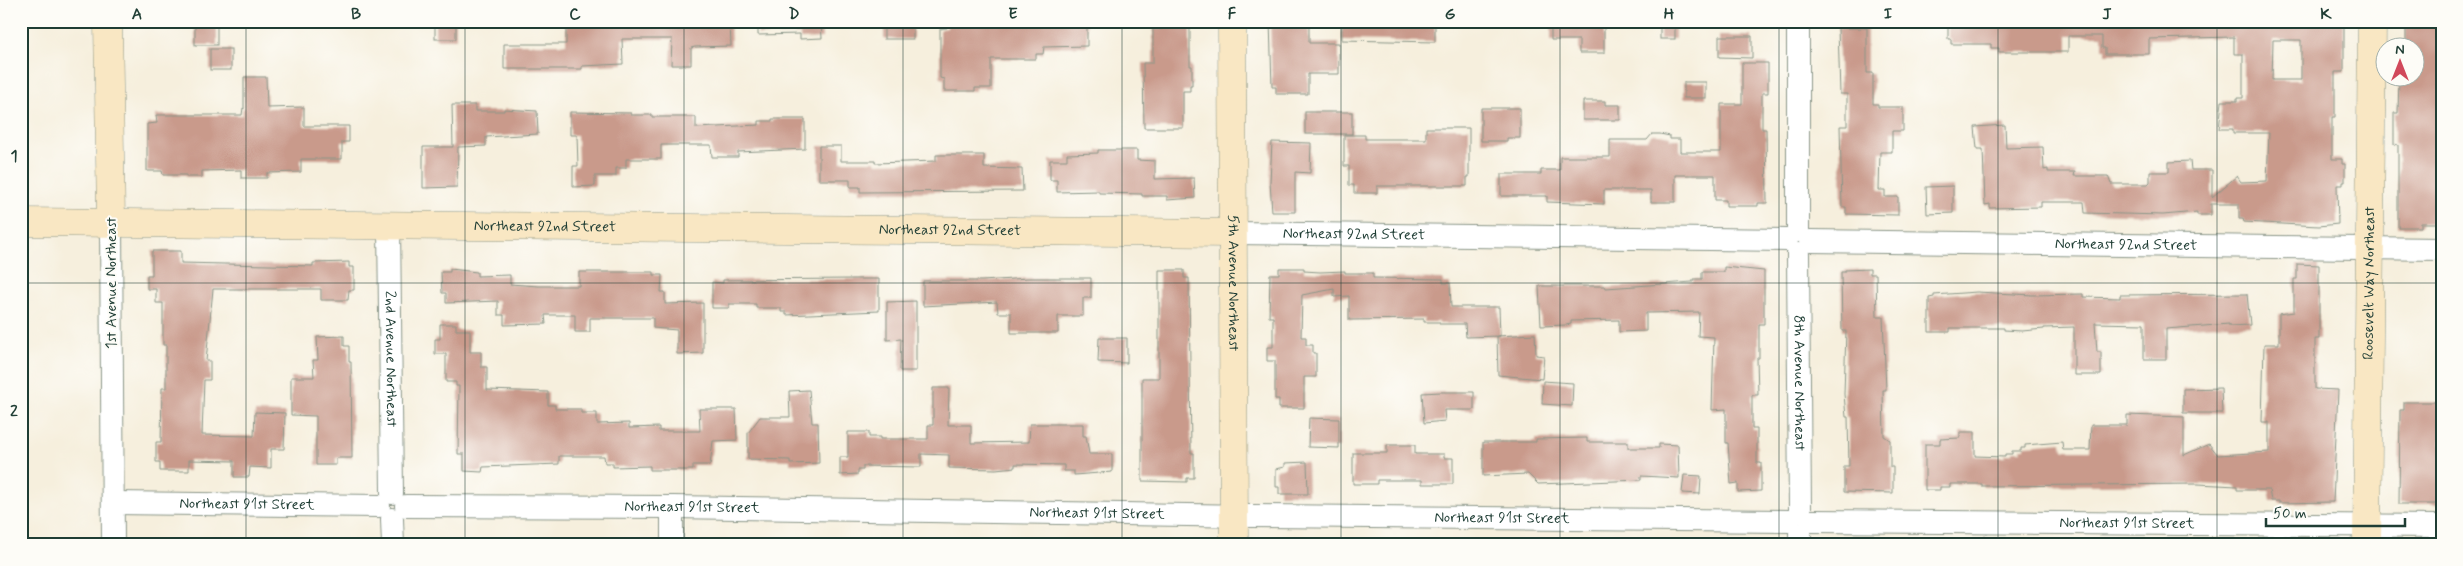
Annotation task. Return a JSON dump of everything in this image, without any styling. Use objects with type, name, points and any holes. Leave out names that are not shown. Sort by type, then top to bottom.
[{"type":"street","name":"1st Avenue Northeast","points":[[108,21],[112,222],[113,545]]},
{"type":"street","name":"5th Avenue Northeast","points":[[1232,21],[1234,545]]},
{"type":"street","name":"8th Avenue Northeast","points":[[1798,21],[1800,527]]},
{"type":"street","name":"Roosevelt Way Northeast","points":[[2367,535],[2372,21]]},
{"type":"street","name":"Northeast 92nd Street","points":[[21,222],[1283,233],[1798,242],[2442,249]]},
{"type":"street","name":"2nd Avenue Northeast","points":[[389,224],[393,545]]},
{"type":"street","name":"Northeast 91st Street","points":[[113,503],[672,507],[2367,535],[2442,526]]},
{"type":"street","points":[[672,507],[672,545]]},
{"type":"building","points":[[195,21],[217,21],[217,45],[195,45]]},
{"type":"building","points":[[435,21],[456,21],[456,39],[435,39]]},
{"type":"building","points":[[566,21],[730,21],[731,46],[691,48],[691,65],[671,65],[672,39],[622,39],[623,64],[582,66],[582,69],[504,69],[504,44],[566,44]]},
{"type":"building","points":[[758,21],[821,21],[822,38],[800,39],[800,34],[758,35]]},
{"type":"building","points":[[884,21],[913,21],[913,39],[884,39]]},
{"type":"building","points":[[947,21],[1087,21],[1087,46],[1044,47],[1043,54],[1036,54],[1036,59],[991,59],[991,88],[975,88],[975,91],[944,91],[944,79],[940,78],[940,29],[947,28]]},
{"type":"building","points":[[1270,21],[1309,21],[1309,43],[1339,43],[1339,74],[1308,74],[1308,94],[1276,94],[1276,87],[1272,87]]},
{"type":"building","points":[[1342,21],[1435,21],[1435,42],[1342,40]]},
{"type":"building","points":[[1551,21],[1604,21],[1604,53],[1579,53],[1579,40],[1551,40]]},
{"type":"building","points":[[1660,21],[1675,21],[1675,39],[1660,39]]},
{"type":"building","points":[[1948,21],[2344,21],[2344,72],[2335,72],[2335,117],[2332,117],[2332,159],[2342,159],[2342,164],[2345,164],[2345,182],[2343,182],[2343,185],[2337,185],[2338,224],[2319,226],[2244,222],[2243,219],[2239,219],[2239,204],[2211,204],[2211,215],[2197,215],[2197,212],[2163,215],[2085,213],[2084,202],[2041,202],[2041,207],[1990,208],[1990,204],[1985,205],[1983,149],[1977,149],[1975,127],[2005,125],[2006,148],[2043,147],[2044,170],[2048,169],[2048,172],[2075,172],[2074,176],[2108,176],[2111,184],[2148,184],[2150,182],[2150,172],[2169,172],[2169,162],[2190,161],[2191,170],[2212,170],[2212,197],[2237,176],[2241,182],[2267,181],[2269,133],[2233,133],[2233,129],[2219,129],[2222,101],[2237,101],[2237,98],[2243,98],[2243,54],[2234,54],[2234,37],[2149,39],[2149,54],[2105,54],[2105,48],[2102,48],[2102,36],[2068,36],[2068,52],[1999,52],[1999,48],[1991,48],[1991,44],[1951,44],[1951,39],[1948,39]],"holes":[[[2273,40],[2301,40],[2301,80],[2272,80]]]},
{"type":"building","points":[[2406,21],[2442,21],[2442,223],[2421,223],[2421,227],[2398,227],[2398,145],[2394,144],[2394,113],[2398,113],[2399,88],[2426,88],[2426,38],[2406,38]]},
{"type":"building","points":[[1190,24],[1192,85],[1190,85],[1190,91],[1183,91],[1183,128],[1144,128],[1143,63],[1153,63],[1153,29],[1162,29],[1162,25]]},
{"type":"building","points":[[1838,28],[1867,28],[1867,73],[1873,73],[1873,104],[1878,104],[1878,107],[1903,107],[1903,131],[1892,131],[1892,152],[1880,152],[1879,190],[1885,190],[1885,197],[1898,197],[1898,215],[1846,214],[1846,207],[1842,207],[1840,126],[1847,126],[1847,94],[1840,94]]},
{"type":"building","points":[[1719,36],[1752,36],[1752,58],[1719,57]]},
{"type":"building","points":[[210,49],[231,49],[231,70],[210,70]]},
{"type":"building","points":[[1742,63],[1768,63],[1768,93],[1762,93],[1762,129],[1766,129],[1767,203],[1758,203],[1758,206],[1726,206],[1726,200],[1715,200],[1715,175],[1675,175],[1675,202],[1651,202],[1651,190],[1604,190],[1604,204],[1547,202],[1547,196],[1501,196],[1501,174],[1541,174],[1541,170],[1560,170],[1560,157],[1610,157],[1610,140],[1647,140],[1652,134],[1660,134],[1670,136],[1670,139],[1680,139],[1680,152],[1721,152],[1721,104],[1742,104]]},
{"type":"building","points":[[244,77],[266,77],[267,108],[304,107],[304,126],[349,126],[349,142],[342,142],[342,159],[301,159],[301,172],[267,173],[267,178],[241,178],[241,170],[202,171],[202,177],[163,175],[162,171],[147,171],[147,124],[157,123],[156,115],[242,115],[244,109]]},
{"type":"building","points":[[1684,82],[1706,82],[1706,98],[1684,98]]},
{"type":"building","points":[[1583,101],[1605,101],[1605,105],[1620,105],[1620,120],[1583,120]]},
{"type":"building","points":[[452,105],[475,105],[475,111],[504,111],[504,109],[537,111],[538,134],[486,137],[486,146],[458,147],[457,187],[423,188],[423,147],[453,147]]},
{"type":"building","points":[[1481,108],[1520,108],[1520,138],[1507,138],[1507,141],[1481,141]]},
{"type":"building","points":[[570,112],[631,113],[631,115],[652,115],[652,117],[696,117],[696,128],[759,125],[759,121],[772,121],[772,119],[805,119],[805,149],[738,152],[738,157],[712,157],[711,145],[661,145],[661,159],[626,159],[626,168],[616,168],[616,176],[595,176],[595,186],[573,187],[573,166],[578,166],[577,135],[570,135]]},
{"type":"building","points":[[1305,112],[1352,112],[1352,134],[1305,134]]},
{"type":"building","points":[[1426,128],[1469,128],[1469,177],[1467,177],[1467,186],[1377,186],[1377,193],[1354,193],[1354,185],[1349,185],[1349,166],[1344,166],[1344,135],[1365,135],[1365,139],[1426,139]]},
{"type":"building","points":[[1272,142],[1311,143],[1310,173],[1295,172],[1295,212],[1272,212],[1270,182]]},
{"type":"building","points":[[819,146],[841,146],[841,161],[875,161],[875,163],[936,161],[936,155],[984,155],[984,168],[1022,169],[1023,191],[860,192],[860,187],[850,187],[850,180],[819,180]]},
{"type":"building","points":[[1098,150],[1137,150],[1137,160],[1155,161],[1155,179],[1194,178],[1195,198],[1167,200],[1167,196],[1142,196],[1142,194],[1099,193],[1099,191],[1057,192],[1057,180],[1050,180],[1050,160],[1067,160],[1067,154],[1098,153]]},
{"type":"building","points":[[1953,186],[1953,213],[1927,214],[1926,187]]},
{"type":"building","points":[[152,251],[181,251],[181,263],[313,266],[313,263],[349,262],[349,267],[354,267],[354,290],[349,290],[348,300],[321,300],[321,289],[213,289],[206,361],[210,361],[210,380],[204,380],[202,435],[254,436],[255,412],[285,413],[284,449],[271,449],[271,468],[250,467],[249,477],[234,477],[234,461],[189,460],[189,471],[160,471],[160,462],[156,462],[156,442],[161,442],[162,388],[166,388],[166,345],[163,345],[163,303],[156,303],[156,289],[147,289],[147,275],[152,275]]},
{"type":"building","points":[[2297,264],[2319,265],[2319,339],[2315,339],[2315,389],[2338,390],[2333,502],[2279,503],[2279,501],[2271,501],[2269,490],[2237,490],[2237,486],[2198,484],[1982,486],[1982,484],[1950,484],[1950,487],[1940,487],[1940,490],[1925,490],[1925,444],[1940,444],[1940,439],[1960,438],[1960,432],[1975,432],[1975,456],[2005,457],[2005,454],[2012,454],[2012,451],[2021,451],[2021,448],[2025,448],[2025,445],[2062,442],[2063,450],[2090,450],[2091,425],[2127,425],[2127,415],[2184,417],[2184,455],[2209,444],[2218,455],[2269,452],[2269,422],[2262,422],[2264,344],[2279,344],[2279,314],[2294,312],[2294,279],[2297,279]]},
{"type":"building","points":[[1724,267],[1764,271],[1764,324],[1759,324],[1759,358],[1757,358],[1758,395],[1752,395],[1752,429],[1757,429],[1757,463],[1761,463],[1761,491],[1738,492],[1738,483],[1731,484],[1728,443],[1726,443],[1726,409],[1712,410],[1714,337],[1698,336],[1699,312],[1646,313],[1646,331],[1619,332],[1619,320],[1571,321],[1571,324],[1566,325],[1541,326],[1539,286],[1605,286],[1606,288],[1693,282],[1693,279],[1702,279],[1702,272],[1724,272]]},
{"type":"building","points":[[1279,268],[1304,268],[1304,271],[1320,272],[1373,273],[1373,278],[1443,279],[1443,283],[1450,283],[1451,307],[1499,307],[1500,336],[1466,337],[1465,324],[1439,324],[1439,322],[1424,322],[1424,319],[1349,320],[1349,296],[1334,297],[1334,289],[1302,295],[1301,337],[1306,337],[1306,345],[1313,345],[1313,353],[1316,353],[1316,377],[1304,377],[1304,408],[1279,408],[1279,399],[1275,399],[1275,361],[1267,361],[1267,347],[1273,347],[1273,317],[1269,317],[1270,274],[1279,274]]},
{"type":"building","points":[[450,269],[477,272],[477,276],[510,275],[510,284],[538,286],[579,286],[579,272],[654,272],[654,275],[662,275],[661,292],[665,292],[665,304],[703,303],[703,353],[677,354],[677,330],[653,328],[653,318],[590,318],[590,332],[575,332],[575,315],[545,315],[546,324],[504,325],[504,315],[498,315],[498,301],[446,303],[446,293],[442,293],[441,272],[450,272]]},
{"type":"building","points":[[1870,269],[1870,274],[1876,274],[1877,317],[1883,317],[1886,390],[1883,390],[1884,436],[1890,440],[1890,467],[1893,467],[1893,493],[1844,492],[1844,466],[1849,466],[1848,417],[1846,417],[1844,394],[1846,331],[1842,331],[1841,272],[1845,272],[1845,270]]},
{"type":"building","points":[[1159,270],[1184,270],[1184,278],[1189,278],[1191,453],[1194,453],[1194,478],[1187,478],[1187,482],[1142,481],[1142,378],[1159,378]]},
{"type":"building","points":[[1028,278],[1091,278],[1091,298],[1083,298],[1083,316],[1058,316],[1058,333],[1011,333],[1011,313],[998,313],[997,302],[923,306],[923,281],[982,281]]},
{"type":"building","points":[[879,279],[879,311],[786,315],[786,312],[781,312],[781,308],[756,308],[756,304],[729,304],[729,308],[712,308],[712,282],[723,283],[723,280]]},
{"type":"building","points":[[1977,292],[2033,295],[2083,294],[2083,297],[2120,298],[2120,295],[2247,294],[2250,325],[2229,326],[2229,324],[2166,329],[2166,359],[2144,359],[2144,324],[2095,323],[2097,352],[2101,352],[2101,375],[2074,375],[2074,327],[2022,331],[2004,330],[2004,328],[1950,328],[1950,332],[1929,332],[1929,298],[1934,297],[1934,295]]},
{"type":"building","points":[[916,301],[916,371],[900,371],[901,339],[887,340],[887,302]]},
{"type":"building","points":[[440,324],[456,324],[456,330],[470,330],[470,352],[481,352],[481,367],[487,367],[487,390],[548,392],[548,405],[555,405],[555,409],[581,409],[581,413],[597,413],[597,424],[629,423],[629,428],[659,427],[659,431],[700,431],[699,409],[736,409],[737,440],[713,441],[710,465],[693,465],[693,470],[650,470],[650,466],[613,467],[613,463],[605,463],[604,456],[559,456],[559,464],[483,467],[482,472],[464,471],[464,454],[458,454],[459,386],[456,386],[456,382],[446,382],[446,354],[435,354],[435,339],[440,339]]},
{"type":"building","points":[[1535,334],[1536,355],[1544,356],[1542,379],[1498,375],[1497,336]]},
{"type":"building","points":[[344,336],[344,346],[349,346],[349,362],[351,362],[352,458],[336,458],[336,465],[316,465],[316,416],[291,415],[291,377],[314,377],[313,360],[318,360],[317,337]]},
{"type":"building","points":[[1099,338],[1127,338],[1127,363],[1098,362]]},
{"type":"building","points":[[1543,381],[1573,383],[1572,406],[1542,404]]},
{"type":"building","points":[[933,388],[949,388],[948,425],[971,425],[971,443],[1029,442],[1030,424],[1083,424],[1083,436],[1086,436],[1089,454],[1112,454],[1112,472],[1074,475],[1074,471],[1064,471],[1064,465],[1015,464],[1015,467],[996,469],[949,468],[949,455],[921,454],[921,467],[863,466],[863,470],[858,470],[858,474],[840,475],[840,457],[848,457],[848,432],[869,432],[869,437],[880,437],[880,439],[928,439],[928,425],[933,425]]},
{"type":"building","points":[[2221,388],[2222,413],[2183,413],[2183,389]]},
{"type":"building","points":[[809,390],[812,423],[818,423],[819,463],[790,464],[790,460],[748,459],[748,433],[760,417],[790,417],[789,391]]},
{"type":"building","points":[[1474,392],[1474,410],[1444,410],[1445,421],[1424,423],[1422,393]]},
{"type":"building","points":[[2404,402],[2442,402],[2442,504],[2399,504],[2400,410],[2404,410]]},
{"type":"building","points":[[1309,418],[1339,419],[1339,448],[1308,447]]},
{"type":"building","points":[[1587,438],[1587,442],[1628,442],[1628,448],[1659,448],[1659,444],[1678,445],[1679,478],[1641,476],[1641,480],[1538,484],[1528,474],[1483,476],[1483,442],[1536,442],[1536,439]]},
{"type":"building","points":[[1387,445],[1415,445],[1415,454],[1444,454],[1444,458],[1453,458],[1453,484],[1422,484],[1422,480],[1377,480],[1377,484],[1353,484],[1353,453],[1387,453]]},
{"type":"building","points":[[1307,462],[1308,494],[1279,494],[1279,487],[1276,487],[1276,469],[1285,467],[1285,463]]},
{"type":"building","points":[[1684,475],[1701,476],[1700,494],[1682,493]]}]
